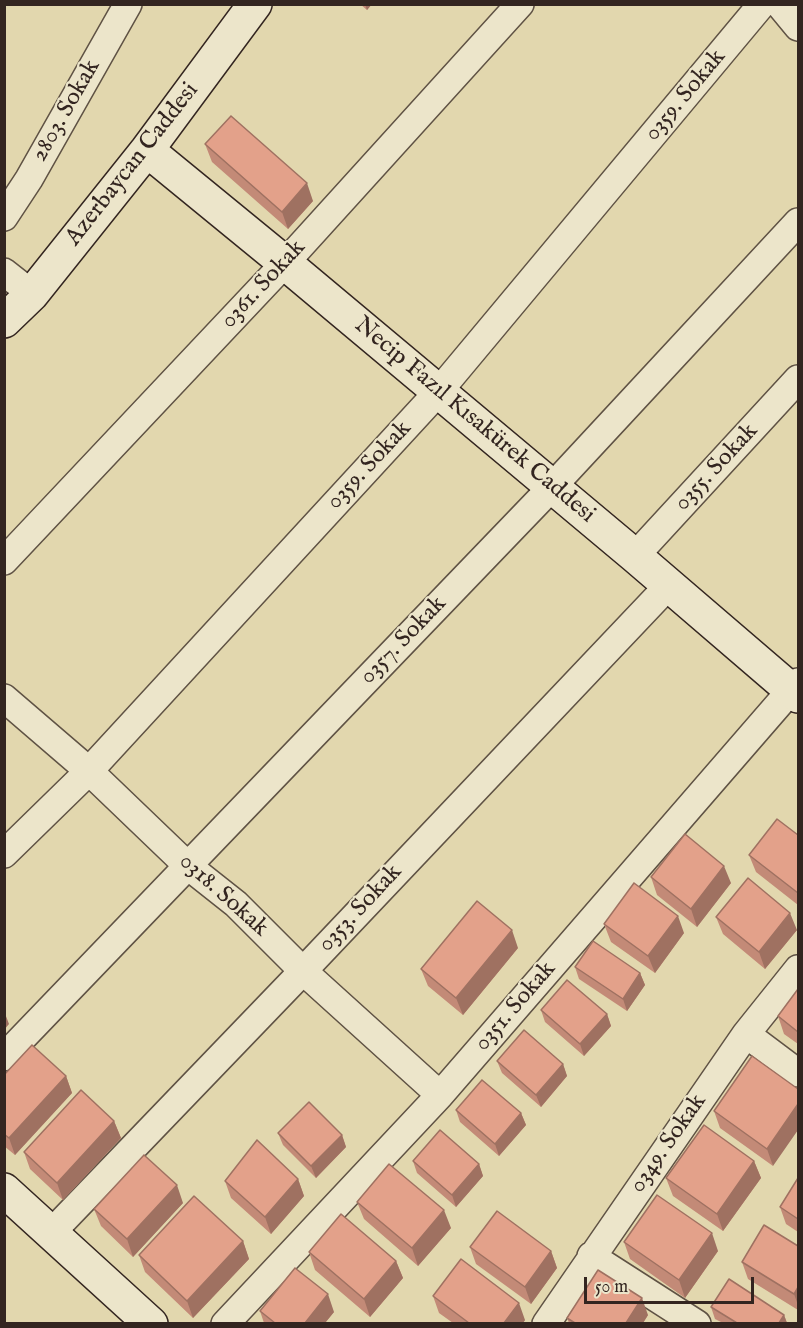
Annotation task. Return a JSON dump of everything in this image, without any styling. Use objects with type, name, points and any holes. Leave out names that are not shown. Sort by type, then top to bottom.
[{"type":"street","name":"2803. Sokak","points":[[4,217],[29,179],[128,4]]},
{"type":"street","name":"Azerbaycan Caddesi","points":[[4,321],[32,294],[147,150],[255,4]]},
{"type":"street","name":"0361. Sokak","points":[[4,561],[285,263],[520,4]]},
{"type":"street","name":"0359. Sokak","points":[[4,855],[89,771],[439,391],[762,4]]},
{"type":"street","points":[[779,4],[798,27]]},
{"type":"street","name":"Necip Fazıl Kısakürek Caddesi","points":[[147,150],[796,689]]},
{"type":"street","name":"0357. Sokak","points":[[4,1057],[552,487],[798,222]]},
{"type":"street","points":[[4,272],[32,294]]},
{"type":"street","name":"0355. Sokak","points":[[635,556],[798,379]]},
{"type":"street","name":"0353. Sokak","points":[[51,1232],[303,971],[669,585]]},
{"type":"street","name":"0351. Sokak","points":[[225,1323],[440,1095],[796,689]]},
{"type":"street","name":"0318. Sokak","points":[[4,699],[89,771],[188,866],[236,904],[303,971],[440,1095]]},
{"type":"street","name":"0349. Sokak","points":[[546,1323],[746,1034],[798,969]]},
{"type":"street","points":[[746,1034],[798,1073]]},
{"type":"street","points":[[4,1190],[152,1323]]},
{"type":"street","points":[[591,1256],[681,1319]]},
{"type":"building","points":[[231,116],[307,183],[282,212],[205,144]]},
{"type":"building","points":[[777,819],[798,835],[798,893],[749,855]]},
{"type":"building","points":[[685,834],[724,866],[691,909],[651,877]]},
{"type":"building","points":[[748,878],[790,913],[759,952],[716,917]]},
{"type":"building","points":[[634,883],[678,916],[648,956],[604,924]]},
{"type":"building","points":[[477,901],[512,930],[456,998],[421,969]]},
{"type":"building","points":[[593,941],[640,973],[623,999],[575,967]]},
{"type":"building","points":[[567,980],[607,1014],[580,1044],[541,1010]]},
{"type":"building","points":[[798,989],[798,1032],[778,1016]]},
{"type":"building","points":[[524,1030],[563,1064],[536,1095],[497,1061]]},
{"type":"building","points":[[32,1045],[66,1076],[9,1138],[4,1134],[4,1075]]},
{"type":"building","points":[[752,1056],[798,1089],[798,1104],[767,1149],[714,1111]]},
{"type":"building","points":[[482,1080],[521,1113],[495,1144],[456,1110]]},
{"type":"building","points":[[81,1090],[114,1121],[57,1183],[24,1152]]},
{"type":"building","points":[[309,1102],[342,1135],[311,1166],[278,1133]]},
{"type":"building","points":[[704,1125],[754,1161],[717,1214],[666,1178]]},
{"type":"building","points":[[440,1130],[479,1164],[452,1195],[413,1161]]},
{"type":"building","points":[[257,1140],[298,1179],[265,1217],[225,1181]]},
{"type":"building","points":[[144,1155],[177,1185],[127,1239],[94,1209]]},
{"type":"building","points":[[389,1164],[444,1210],[412,1248],[357,1202]]},
{"type":"building","points":[[798,1178],[798,1219],[780,1207]]},
{"type":"building","points":[[657,1195],[712,1233],[679,1280],[624,1242]]},
{"type":"building","points":[[194,1196],[243,1241],[187,1301],[139,1255]]},
{"type":"building","points":[[497,1211],[551,1251],[525,1287],[470,1247]]},
{"type":"building","points":[[341,1214],[396,1261],[364,1299],[309,1252]]},
{"type":"building","points":[[764,1225],[798,1246],[798,1287],[794,1294],[742,1262]]},
{"type":"building","points":[[461,1259],[519,1303],[504,1323],[469,1323],[433,1296]]},
{"type":"building","points":[[295,1268],[328,1294],[305,1323],[275,1323],[260,1311]]},
{"type":"building","points":[[598,1270],[642,1298],[626,1323],[575,1323],[567,1318]]},
{"type":"building","points":[[729,1279],[784,1315],[779,1323],[737,1323],[711,1307]]}]
